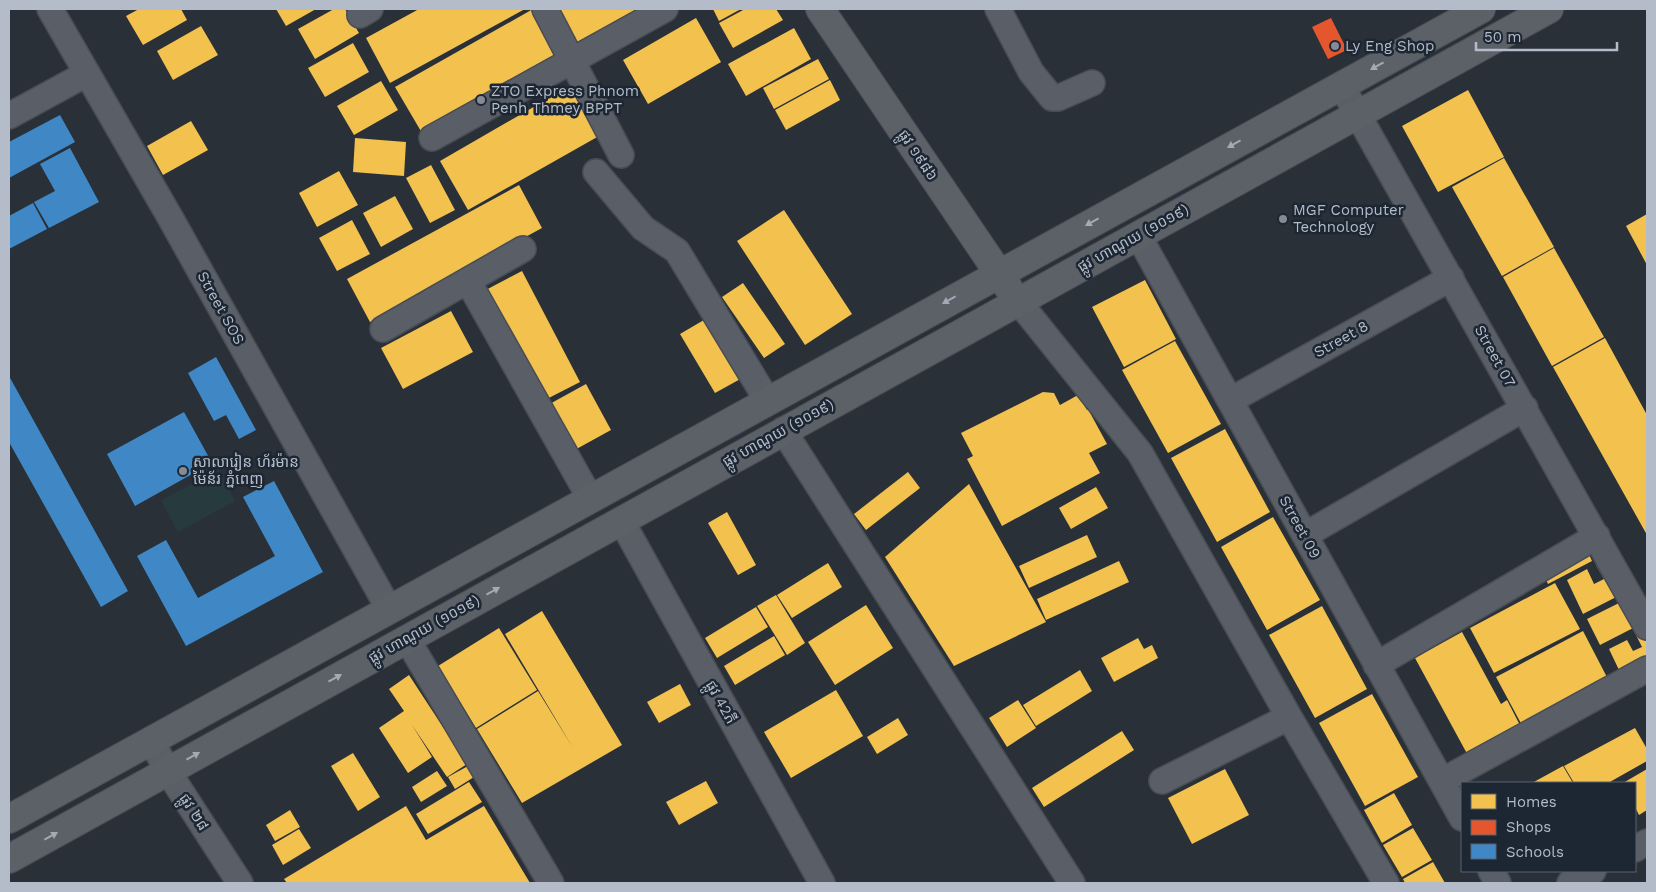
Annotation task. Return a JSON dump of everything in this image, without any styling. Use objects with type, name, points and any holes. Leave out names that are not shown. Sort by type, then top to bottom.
[{"type":"main road","name":"ផ្លូវ ១៩៨៦","points":[[820,9],[1018,301]]},
{"type":"main road","points":[[9,820],[998,273],[1481,9]]},
{"type":"main road","name":"ផ្លូវ ហាណូយ (១០១៩)","points":[[9,859],[783,430],[1549,9]]},
{"type":"street","name":"Street SOS","points":[[50,9],[171,219],[389,610]]},
{"type":"street","points":[[545,9],[574,61],[621,155]]},
{"type":"street","points":[[432,138],[665,9]]},
{"type":"street","points":[[998,9],[1031,72],[1052,98],[1058,98],[1092,83]]},
{"type":"street","points":[[9,116],[86,74]]},
{"type":"street","name":"Street 07","points":[[1341,85],[1647,627]]},
{"type":"street","points":[[596,172],[643,228],[677,251],[768,400]]},
{"type":"street","name":"Street 09","points":[[1138,235],[1461,816]]},
{"type":"street","points":[[383,329],[523,249]]},
{"type":"street","name":"Street 8","points":[[1231,400],[1451,278]]},
{"type":"street","points":[[468,281],[590,498]]},
{"type":"street","points":[[1018,301],[1140,453],[1289,717],[1386,883]]},
{"type":"street","points":[[1305,535],[1525,408]]},
{"type":"street","points":[[783,430],[1072,883]]},
{"type":"street","name":"ផ្លូវ 42ភី","points":[[621,520],[822,883]]},
{"type":"street","points":[[1376,665],[1597,536]]},
{"type":"street","points":[[407,639],[551,883]]},
{"type":"street","points":[[1442,781],[1647,669]]},
{"type":"street","points":[[1162,781],[1289,717]]},
{"type":"street","name":"ផ្លូវ ២៨","points":[[151,740],[167,770],[240,883]]},
{"type":"street","points":[[1636,848],[1647,842]]},
{"type":"street","points":[[1492,872],[1498,883]]},
{"type":"street","points":[[1570,883],[1592,872]]},
{"type":"green space","points":[[219,470],[235,501],[178,532],[161,500]]},
{"type":"building: Homes","points":[[139,9],[181,9],[187,20],[143,45],[126,16]]},
{"type":"building: Homes","points":[[276,9],[316,9],[286,26]]},
{"type":"building: Homes","points":[[334,9],[345,9],[359,33],[315,59],[298,29]]},
{"type":"building: Homes","points":[[419,9],[525,9],[390,83],[366,38]]},
{"type":"building: Homes","points":[[533,9],[561,54],[422,133],[395,87]]},
{"type":"building: Homes","points":[[558,9],[640,9],[578,44]]},
{"type":"building: Homes","points":[[713,9],[741,9],[719,21]]},
{"type":"building: Homes","points":[[745,9],[776,9],[783,20],[733,48],[719,23]]},
{"type":"building: Homes","points":[[696,18],[721,62],[648,104],[623,60]]},
{"type":"building: Homes","points":[[201,26],[218,55],[173,80],[157,51]]},
{"type":"building: Homes","points":[[794,28],[811,59],[746,96],[728,64]]},
{"type":"building: Homes","points":[[353,43],[369,72],[325,97],[308,68]]},
{"type":"building: Homes","points":[[818,59],[829,79],[774,109],[763,88]]},
{"type":"building: Homes","points":[[830,80],[840,100],[786,130],[775,110]]},
{"type":"building: Homes","points":[[381,81],[398,110],[354,135],[337,106]]},
{"type":"building: Homes","points":[[570,86],[599,136],[468,210],[440,161]]},
{"type":"building: Homes","points":[[1468,90],[1504,157],[1438,192],[1402,126]]},
{"type":"building: Homes","points":[[191,121],[208,150],[163,175],[147,146]]},
{"type":"building: Homes","points":[[355,138],[406,142],[404,176],[353,172]]},
{"type":"building: Homes","points":[[1504,158],[1554,247],[1502,276],[1452,187]]},
{"type":"building: Homes","points":[[431,165],[455,210],[430,223],[406,178]]},
{"type":"building: Homes","points":[[339,171],[358,205],[317,227],[299,193]]},
{"type":"building: Homes","points":[[519,185],[542,228],[370,322],[347,279]]},
{"type":"building: Homes","points":[[395,196],[413,229],[381,247],[363,213]]},
{"type":"building: Homes","points":[[784,210],[852,314],[805,345],[737,241]]},
{"type":"building: Homes","points":[[1647,214],[1647,265],[1626,226]]},
{"type":"building: Homes","points":[[352,220],[370,254],[337,271],[319,238]]},
{"type":"building: Homes","points":[[1554,248],[1604,337],[1552,366],[1503,277]]},
{"type":"building: Homes","points":[[522,271],[580,382],[539,403],[482,292]]},
{"type":"building: Homes","points":[[1145,280],[1176,339],[1124,367],[1092,307]]},
{"type":"building: Homes","points":[[743,283],[785,344],[764,358],[722,297]]},
{"type":"building: Homes","points":[[451,311],[473,352],[403,389],[381,348]]},
{"type":"building: Homes","points":[[709,317],[744,377],[715,393],[680,334]]},
{"type":"building: Homes","points":[[1605,338],[1647,415],[1647,535],[1553,367]]},
{"type":"building: Homes","points":[[1175,341],[1221,424],[1168,453],[1122,370]]},
{"type":"building: Homes","points":[[586,384],[611,430],[571,452],[546,406]]},
{"type":"building: Homes","points":[[1043,392],[1054,393],[1060,405],[1078,395],[1088,409],[1107,444],[1089,453],[1100,473],[1002,526],[967,459],[973,456],[961,433]]},
{"type":"building: Homes","points":[[1225,429],[1270,512],[1217,542],[1171,458]]},
{"type":"building: Homes","points":[[908,472],[920,488],[866,530],[854,514]]},
{"type":"building: Homes","points":[[969,484],[1046,622],[954,666],[885,557]]},
{"type":"building: Homes","points":[[1096,487],[1108,508],[1071,529],[1059,508]]},
{"type":"building: Homes","points":[[727,512],[756,565],[738,575],[708,523]]},
{"type":"building: Homes","points":[[1273,517],[1320,600],[1267,630],[1221,547]]},
{"type":"building: Homes","points":[[1087,535],[1097,557],[1029,588],[1019,566]]},
{"type":"building: Homes","points":[[1587,550],[1592,561],[1548,584],[1543,573]]},
{"type":"building: Homes","points":[[1607,559],[1624,593],[1583,614],[1567,580],[1587,569],[1594,584],[1604,579],[1596,565]]},
{"type":"building: Homes","points":[[1119,561],[1129,582],[1046,620],[1037,599]]},
{"type":"building: Homes","points":[[828,563],[842,587],[792,618],[777,595]]},
{"type":"building: Homes","points":[[1555,583],[1580,629],[1494,673],[1470,628]]},
{"type":"building: Homes","points":[[776,595],[805,643],[787,655],[757,606]]},
{"type":"building: Homes","points":[[1627,599],[1641,624],[1600,645],[1587,619]]},
{"type":"building: Homes","points":[[866,605],[893,648],[835,685],[808,642]]},
{"type":"building: Homes","points":[[1322,606],[1367,689],[1315,718],[1269,635]]},
{"type":"building: Homes","points":[[756,607],[768,627],[717,658],[705,638]]},
{"type":"building: Homes","points":[[542,611],[622,745],[522,803],[477,729],[538,691],[573,748],[505,634]]},
{"type":"building: Homes","points":[[1644,625],[1647,633],[1647,655],[1619,670],[1609,649],[1627,640],[1633,651],[1642,647],[1634,631]]},
{"type":"building: Homes","points":[[499,628],[537,690],[476,728],[438,666]]},
{"type":"building: Homes","points":[[1583,631],[1610,683],[1524,729],[1496,677]]},
{"type":"building: Homes","points":[[1462,632],[1501,704],[1507,700],[1524,733],[1471,761],[1415,658]]},
{"type":"building: Homes","points":[[774,636],[785,655],[735,685],[724,666]]},
{"type":"building: Homes","points":[[1138,638],[1144,649],[1152,645],[1158,658],[1114,682],[1101,658]]},
{"type":"building: Homes","points":[[1080,670],[1092,691],[1036,726],[1023,705]]},
{"type":"building: Homes","points":[[409,675],[467,764],[447,777],[412,725],[432,757],[408,773],[379,728],[404,711],[389,689]]},
{"type":"building: Homes","points":[[680,684],[691,705],[659,723],[647,702]]},
{"type":"building: Homes","points":[[836,690],[863,736],[791,778],[764,732]]},
{"type":"building: Homes","points":[[1372,694],[1418,777],[1365,806],[1319,723]]},
{"type":"building: Homes","points":[[1018,700],[1036,728],[1007,747],[989,718]]},
{"type":"building: Homes","points":[[898,718],[908,735],[877,754],[867,737]]},
{"type":"building: Homes","points":[[1635,728],[1647,749],[1647,761],[1610,782],[1573,782],[1564,766]]},
{"type":"building: Homes","points":[[1122,731],[1134,750],[1044,807],[1032,788]]},
{"type":"building: Homes","points":[[353,753],[380,797],[358,811],[331,766]]},
{"type":"building: Homes","points":[[468,766],[474,777],[455,789],[448,777]]},
{"type":"building: Homes","points":[[1563,766],[1572,782],[1534,782]]},
{"type":"building: Homes","points":[[1225,769],[1249,815],[1192,844],[1168,798]]},
{"type":"building: Homes","points":[[1647,769],[1647,810],[1639,815],[1636,809],[1636,782],[1625,782]]},
{"type":"building: Homes","points":[[437,771],[447,786],[421,802],[412,787]]},
{"type":"building: Homes","points":[[706,781],[718,803],[679,825],[666,802]]},
{"type":"building: Homes","points":[[469,782],[482,802],[428,834],[416,814]]},
{"type":"building: Homes","points":[[1394,793],[1412,825],[1382,843],[1364,810]]},
{"type":"building: Homes","points":[[406,806],[426,840],[484,806],[530,883],[287,883],[284,879]]},
{"type":"building: Homes","points":[[290,810],[300,827],[275,841],[266,825]]},
{"type":"building: Homes","points":[[1413,828],[1432,860],[1402,877],[1383,845]]},
{"type":"building: Homes","points":[[299,829],[311,848],[283,865],[272,845]]},
{"type":"building: Homes","points":[[1433,862],[1445,883],[1405,883],[1403,879]]},
{"type":"building: Shops","points":[[1331,18],[1347,50],[1328,59],[1312,27]]},
{"type":"building: Schools","points":[[60,115],[75,142],[9,178],[9,142]]},
{"type":"building: Schools","points":[[70,148],[99,202],[49,228],[34,202],[55,191],[40,164]]},
{"type":"building: Schools","points":[[33,203],[47,229],[9,249],[9,216]]},
{"type":"building: Schools","points":[[216,357],[256,430],[239,439],[226,415],[214,421],[188,373]]},
{"type":"building: Schools","points":[[9,376],[128,591],[101,607],[9,442]]},
{"type":"building: Schools","points":[[184,412],[212,463],[135,506],[107,454]]},
{"type":"building: Schools","points":[[274,481],[323,572],[186,646],[137,556],[166,540],[198,598],[275,556],[243,497]]},
{"type":"place","name":"Ly Eng Shop","points":[[1335,46]]},
{"type":"place","name":"ZTO Express Phnom Penh Thmey BPPT","points":[[481,100]]},
{"type":"place","name":"MGF Computer Technology","points":[[1283,219]]},
{"type":"place","name":"សាលារៀន ហ័រម៉ាន ម៉ៃន័រ ភ្នំពេញ","points":[[183,471]]}]
